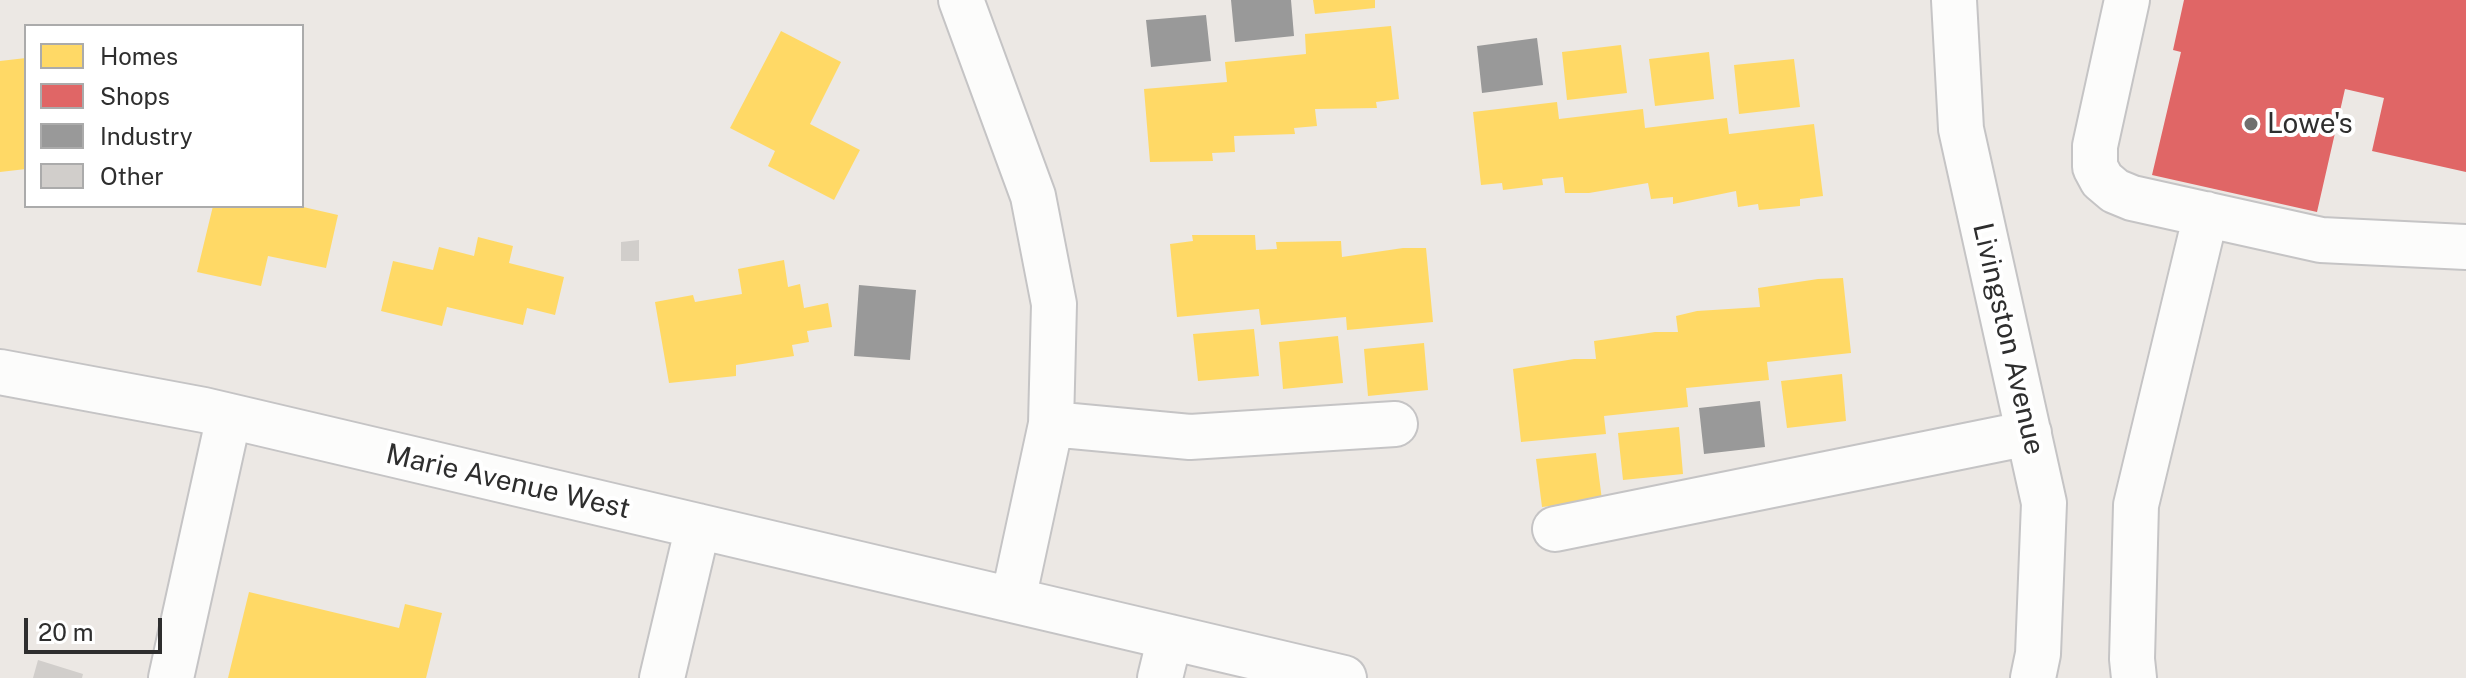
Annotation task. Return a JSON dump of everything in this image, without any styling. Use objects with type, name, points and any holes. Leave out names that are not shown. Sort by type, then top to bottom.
[{"type":"street","points":[[961,0],[1033,196],[1054,304],[1051,424],[1013,600]]},
{"type":"street","name":"Livingston Avenue","points":[[1954,0],[1961,129],[2044,503],[2038,654],[2033,678]]},
{"type":"street","points":[[2127,0],[2095,146],[2095,167],[2102,180],[2115,191],[2132,198],[2321,240],[2466,247]]},
{"type":"street","points":[[2134,678],[2136,505],[2206,214]]},
{"type":"street","name":"Marie Avenue West","points":[[0,372],[229,416],[1013,600],[1165,657],[1344,678]]},
{"type":"street","points":[[171,678],[229,416]]},
{"type":"street","points":[[1051,424],[1190,437],[1395,424]]},
{"type":"street","points":[[1555,529],[2029,433]]},
{"type":"street","points":[[662,678],[698,526]]},
{"type":"building: Homes","points":[[1313,0],[1375,0],[1375,8],[1315,14]]},
{"type":"building: Homes","points":[[1391,26],[1399,99],[1376,102],[1377,108],[1315,109],[1317,126],[1294,128],[1295,134],[1234,136],[1235,152],[1212,153],[1213,161],[1150,162],[1144,89],[1227,82],[1225,62],[1306,54],[1305,34]]},
{"type":"building: Homes","points":[[781,31],[841,62],[810,124],[860,150],[834,200],[768,166],[775,151],[730,128]]},
{"type":"building: Homes","points":[[1621,45],[1627,93],[1567,100],[1562,52]]},
{"type":"building: Homes","points":[[1709,52],[1714,99],[1655,106],[1649,59]]},
{"type":"building: Homes","points":[[24,58],[24,169],[0,172],[0,61]]},
{"type":"building: Homes","points":[[1794,59],[1800,107],[1739,114],[1734,65]]},
{"type":"building: Homes","points":[[1557,102],[1559,119],[1643,109],[1645,128],[1727,118],[1729,134],[1814,124],[1823,196],[1800,199],[1800,206],[1759,210],[1758,204],[1738,207],[1736,191],[1673,204],[1673,197],[1651,199],[1648,183],[1589,193],[1565,193],[1563,177],[1542,179],[1543,185],[1503,190],[1502,183],[1481,185],[1473,112]]},
{"type":"building: Homes","points":[[304,207],[338,215],[326,268],[268,256],[261,286],[197,272],[213,208]]},
{"type":"building: Homes","points":[[1192,235],[1255,235],[1256,250],[1277,249],[1276,242],[1341,241],[1342,257],[1403,248],[1426,248],[1433,322],[1347,330],[1346,317],[1261,325],[1259,309],[1177,317],[1170,244],[1193,241]]},
{"type":"building: Homes","points":[[478,237],[513,246],[509,263],[564,277],[555,315],[527,308],[523,325],[447,307],[442,326],[381,311],[393,261],[433,270],[439,247],[474,256]]},
{"type":"building: Homes","points":[[784,260],[788,287],[800,284],[804,308],[828,303],[832,327],[807,331],[809,342],[792,345],[794,356],[736,365],[736,376],[669,383],[655,302],[693,295],[695,302],[742,294],[738,269]]},
{"type":"building: Homes","points":[[1843,278],[1851,353],[1767,362],[1769,380],[1686,388],[1688,407],[1604,416],[1606,434],[1521,442],[1513,369],[1574,359],[1596,359],[1594,341],[1655,332],[1678,332],[1676,316],[1697,311],[1760,307],[1758,288]]},
{"type":"building: Homes","points":[[1254,329],[1259,376],[1198,381],[1193,334]]},
{"type":"building: Homes","points":[[1338,336],[1343,383],[1283,389],[1279,342]]},
{"type":"building: Homes","points":[[1424,343],[1428,390],[1368,396],[1364,349]]},
{"type":"building: Homes","points":[[1842,374],[1846,421],[1787,428],[1781,381]]},
{"type":"building: Homes","points":[[1679,427],[1683,474],[1623,480],[1618,433]]},
{"type":"building: Homes","points":[[1596,453],[1602,500],[1542,507],[1536,459]]},
{"type":"building: Homes","points":[[249,592],[399,628],[405,604],[442,613],[426,678],[228,678]]},
{"type":"building: Shops","name":"Lowe's","points":[[2184,0],[2466,0],[2466,172],[2372,151],[2384,98],[2345,89],[2317,212],[2152,175],[2181,52],[2173,50]]},
{"type":"building: Industry","points":[[1231,0],[1291,0],[1294,36],[1235,42]]},
{"type":"building: Industry","points":[[1206,15],[1211,61],[1151,67],[1146,20]]},
{"type":"building: Industry","points":[[1537,38],[1543,85],[1482,93],[1477,46]]},
{"type":"building: Industry","points":[[859,285],[916,290],[910,360],[854,356]]},
{"type":"building: Industry","points":[[1760,401],[1765,447],[1704,454],[1699,408]]},
{"type":"building: Other","points":[[639,240],[639,261],[621,261],[621,242]]},
{"type":"building: Other","points":[[38,660],[83,674],[82,678],[33,678]]},
{"type":"place","name":"Lowe's","points":[[2251,124]]}]
